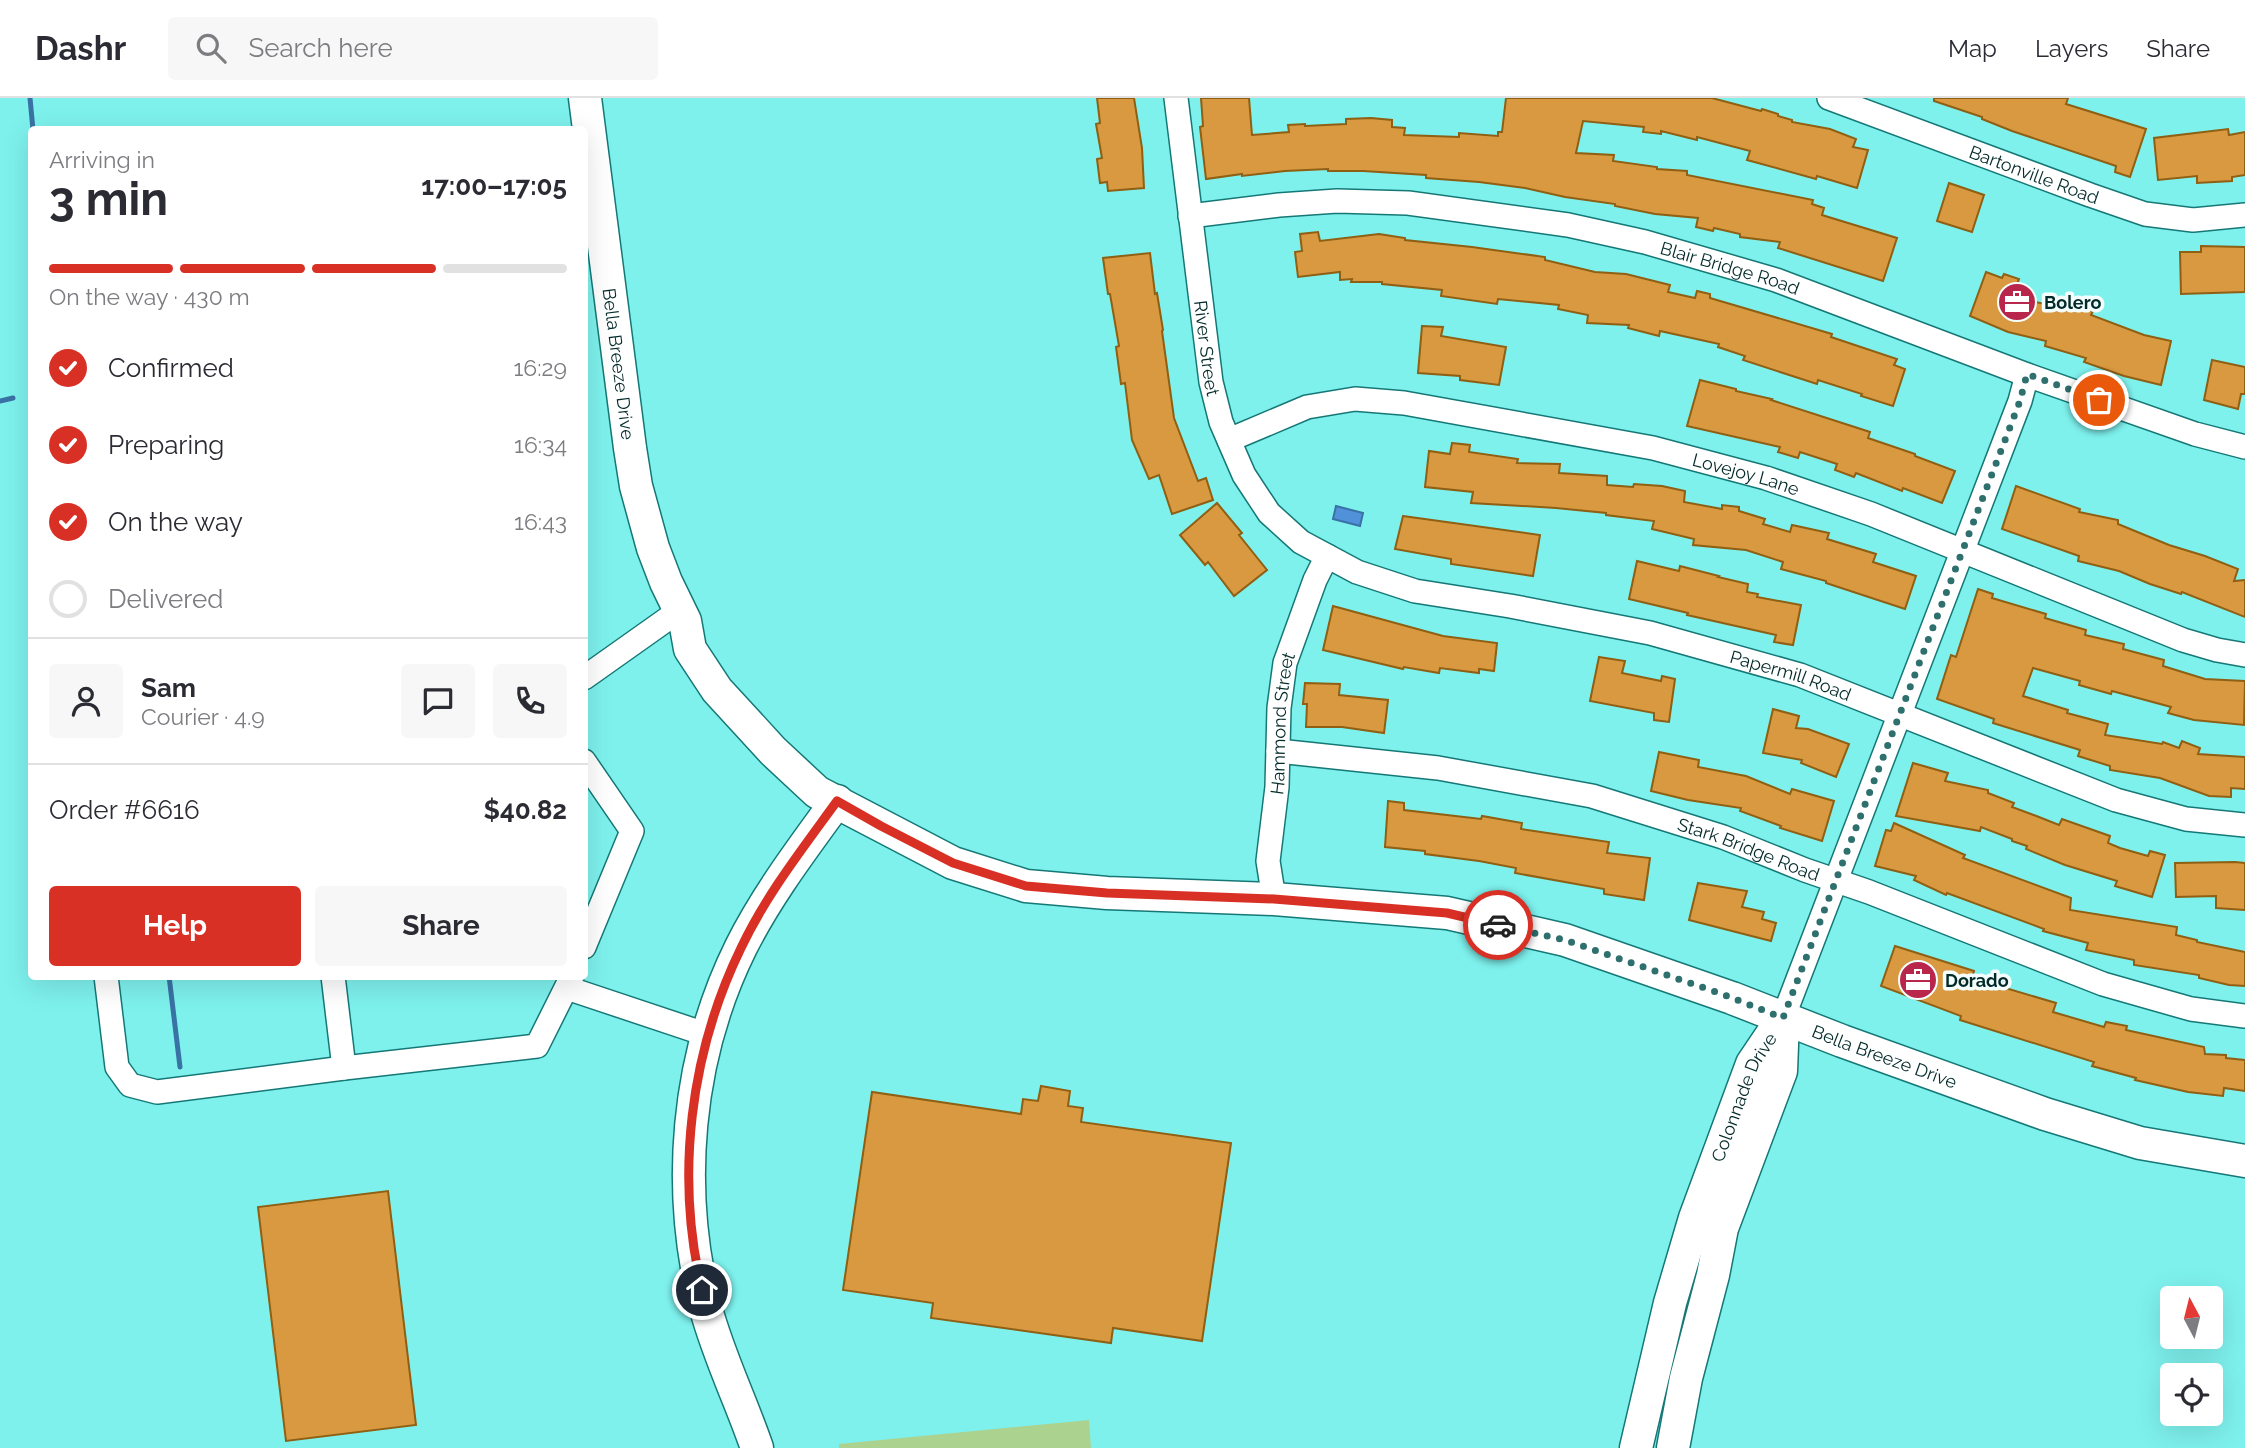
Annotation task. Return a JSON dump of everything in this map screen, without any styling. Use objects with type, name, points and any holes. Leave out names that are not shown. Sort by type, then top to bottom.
[{"type":"street","name":"Bella Breeze Drive","points":[[584,98],[588,126]]},
{"type":"street","name":"River Street","points":[[1176,98],[1211,382],[1221,422],[1244,475],[1269,513],[1301,542],[1326,556]]},
{"type":"street","name":"Bartonville Road","points":[[1829,98],[2145,214],[2193,219],[2245,215]]},
{"type":"street","name":"Bella Breeze Drive","points":[[588,128],[636,486],[653,548],[682,615],[704,636],[731,677],[756,706],[830,778],[837,801],[953,863],[1026,886],[1107,893],[1274,899],[1447,913],[1565,940],[1722,994],[2045,1114],[2140,1143],[2245,1161]]},
{"type":"street","name":"Blair Bridge Road","points":[[1190,216],[1337,201],[1408,203],[1568,225],[1656,245],[1776,279],[2027,374],[2195,434],[2245,447]]},
{"type":"street","points":[[1783,1018],[2020,401],[2027,374]]},
{"type":"street","name":"Lovejoy Lane","points":[[1229,440],[1307,407],[1355,399],[1404,403],[1653,447],[1766,478],[1871,514],[2183,639],[2217,650],[2245,655]]},
{"type":"street","name":"Papermill Road","points":[[1326,556],[1357,572],[1415,592],[1510,606],[1650,633],[1800,675],[2116,800],[2186,819],[2245,825]]},
{"type":"street","name":"Hammond Street","points":[[1274,899],[1268,861],[1277,787],[1279,709],[1285,663],[1326,556]]},
{"type":"street","points":[[588,675],[682,615]]},
{"type":"street","name":"Stark Bridge Road","points":[[1278,751],[1437,768],[1592,796],[1723,837],[2103,984],[2191,1009],[2245,1016]]},
{"type":"street","points":[[588,767],[632,831],[588,937]]},
{"type":"street","points":[[757,1448],[725,1366],[698,1271],[692,1234],[688,1163],[692,1119],[703,1049],[741,948],[769,898],[837,801]]},
{"type":"street","points":[[106,980],[117,1067],[130,1085],[158,1092],[537,1046],[570,982],[708,1035]]},
{"type":"street","points":[[333,980],[344,1068]]},
{"type":"street","name":"Colonnade Drive","points":[[1636,1448],[1670,1303],[1695,1218],[1752,1065],[1783,1018]]},
{"type":"street","name":"Colonnade Drive","points":[[1673,1448],[1686,1378],[1713,1275],[1722,1228],[1781,1071],[1783,1018]]},
{"type":"green space","points":[[1089,1420],[1091,1448],[839,1448],[839,1444]]},
{"type":"water","points":[[1336,506],[1363,513],[1360,526],[1333,519]]},
{"type":"building","points":[[1097,98],[1134,98],[1142,148],[1144,188],[1108,191],[1107,182],[1100,183],[1097,159],[1102,158],[1096,124],[1100,123]]},
{"type":"building","points":[[1201,98],[1249,98],[1252,135],[1289,132],[1288,125],[1346,124],[1346,119],[1371,118],[1392,120],[1392,127],[1405,128],[1404,135],[1459,137],[1459,133],[1498,136],[1498,132],[1502,132],[1506,98],[1712,98],[1761,111],[1762,109],[1792,122],[1830,129],[1856,139],[1853,147],[1868,150],[1857,188],[1747,160],[1750,151],[1697,137],[1697,140],[1661,131],[1661,134],[1643,132],[1644,127],[1583,121],[1576,153],[1614,155],[1613,161],[1687,171],[1687,175],[1813,200],[1812,204],[1824,208],[1822,215],[1897,238],[1883,281],[1778,248],[1780,242],[1740,237],[1740,234],[1714,228],[1713,231],[1696,227],[1698,218],[1655,214],[1525,188],[1426,178],[1426,175],[1328,169],[1206,179],[1200,127],[1203,126]]},
{"type":"building","points":[[1934,98],[2068,98],[2066,104],[2146,129],[2130,177],[2115,172],[2116,166],[2012,131],[1982,117],[1934,101]]},
{"type":"building","points":[[2228,129],[2229,135],[2245,132],[2245,175],[2232,177],[2232,181],[2197,183],[2197,176],[2158,180],[2154,138]]},
{"type":"building","points":[[1949,183],[1984,195],[1972,232],[1937,221]]},
{"type":"building","points":[[1318,232],[1320,241],[1379,234],[1405,240],[1545,257],[1545,260],[1595,272],[1626,274],[1670,285],[1668,292],[1695,298],[1697,291],[1710,294],[1710,298],[1832,334],[1831,337],[1897,359],[1894,365],[1905,369],[1893,406],[1818,380],[1817,384],[1743,360],[1745,356],[1718,347],[1719,344],[1660,331],[1659,336],[1628,328],[1629,325],[1587,323],[1588,315],[1558,309],[1559,305],[1498,299],[1497,304],[1441,296],[1442,290],[1382,282],[1351,282],[1352,279],[1340,280],[1340,272],[1298,277],[1295,252],[1302,251],[1300,234]]},
{"type":"building","points":[[2201,246],[2245,247],[2245,292],[2181,294],[2180,252],[2201,252]]},
{"type":"building","points":[[1150,253],[1174,418],[1198,481],[1206,478],[1213,500],[1172,514],[1159,475],[1149,479],[1132,440],[1103,258]]},
{"type":"building","points":[[1986,272],[2002,278],[2004,274],[2019,279],[2012,297],[2073,310],[2074,306],[2093,311],[2091,315],[2144,335],[2171,341],[2161,385],[2084,362],[2086,358],[2045,346],[2046,341],[2008,332],[1970,316]]},
{"type":"building","points":[[1422,326],[1443,327],[1441,336],[1506,347],[1499,385],[1460,380],[1460,376],[1418,373]]},
{"type":"building","points":[[2212,360],[2245,367],[2245,394],[2241,394],[2238,409],[2204,400]]},
{"type":"building","points":[[1700,380],[1772,399],[1870,432],[1868,438],[1955,471],[1942,503],[1856,473],[1854,477],[1835,470],[1837,464],[1800,452],[1798,458],[1778,452],[1780,447],[1687,426]]},
{"type":"building","points":[[1452,443],[1470,445],[1469,452],[1518,459],[1517,463],[1560,464],[1559,473],[1607,476],[1607,485],[1662,486],[1685,491],[1684,502],[1722,509],[1722,505],[1739,507],[1739,511],[1765,519],[1763,524],[1790,532],[1792,525],[1829,533],[1827,539],[1876,554],[1873,562],[1916,576],[1905,609],[1826,581],[1781,569],[1783,562],[1746,550],[1693,545],[1694,539],[1652,529],[1654,521],[1556,508],[1471,503],[1473,492],[1425,487],[1429,451],[1450,454]]},
{"type":"building","points":[[2016,486],[2080,509],[2079,512],[2118,520],[2118,524],[2169,545],[2238,569],[2234,581],[2245,580],[2245,617],[2182,592],[2181,594],[2119,571],[2078,561],[2079,556],[2002,529]]},
{"type":"building","points":[[1217,503],[1267,570],[1234,596],[1208,562],[1205,565],[1180,535]]},
{"type":"building","points":[[1403,516],[1540,535],[1533,576],[1451,564],[1451,559],[1395,549]]},
{"type":"building","points":[[1637,561],[1679,571],[1680,566],[1719,576],[1748,584],[1747,592],[1758,594],[1757,597],[1801,605],[1793,645],[1774,642],[1776,635],[1629,599]]},
{"type":"building","points":[[1978,589],[1993,594],[1992,598],[2046,614],[2045,618],[2086,630],[2085,635],[2124,644],[2123,649],[2164,660],[2163,666],[2205,679],[2245,681],[2244,725],[2194,720],[2168,713],[2171,707],[2079,685],[2080,681],[2033,668],[2023,696],[2068,710],[2067,713],[2108,724],[2105,735],[2162,744],[2163,742],[2179,748],[2182,741],[2200,748],[2198,754],[2245,757],[2245,789],[2231,788],[2231,797],[2209,796],[2160,778],[2110,770],[2110,766],[2078,756],[2080,750],[1993,723],[1994,719],[1937,699],[1951,655],[1956,657]]},
{"type":"building","points":[[1333,606],[1443,636],[1497,643],[1494,671],[1479,669],[1479,673],[1440,668],[1439,673],[1403,669],[1323,650]]},
{"type":"building","points":[[1599,657],[1625,661],[1622,673],[1661,681],[1662,676],[1675,679],[1669,722],[1654,720],[1654,713],[1590,701]]},
{"type":"building","points":[[1305,683],[1340,684],[1339,695],[1388,700],[1384,733],[1342,727],[1306,727],[1307,704],[1303,704]]},
{"type":"building","points":[[1773,709],[1799,716],[1796,728],[1808,729],[1849,744],[1836,777],[1801,763],[1802,760],[1763,753]]},
{"type":"building","points":[[1659,752],[1699,760],[1698,767],[1746,776],[1790,794],[1792,789],[1834,801],[1822,841],[1780,828],[1781,826],[1740,811],[1741,808],[1651,791]]},
{"type":"building","points":[[1913,763],[1948,773],[1945,781],[1988,790],[1988,793],[2014,803],[2012,807],[2059,825],[2062,819],[2110,836],[2108,843],[2120,848],[2148,856],[2150,851],[2165,855],[2152,897],[2115,886],[2117,881],[2065,865],[1981,827],[1980,831],[1896,816]]},
{"type":"building","points":[[1388,801],[1404,803],[1404,810],[1481,819],[1482,816],[1522,823],[1521,829],[1609,842],[1607,853],[1650,858],[1644,900],[1604,894],[1604,889],[1515,873],[1516,868],[1425,854],[1425,851],[1385,847]]},
{"type":"building","points":[[1894,823],[1965,855],[1963,858],[2071,898],[2070,910],[2177,927],[2176,935],[2245,952],[2245,986],[2199,978],[2199,975],[2134,965],[2134,960],[2086,950],[2088,943],[2043,931],[2044,929],[1947,893],[1946,895],[1914,880],[1916,876],[1875,866],[1886,830],[1891,831]]},
{"type":"building","points":[[2175,863],[2245,863],[2245,910],[2216,908],[2216,896],[2176,897]]},
{"type":"building","points":[[1698,883],[1747,891],[1742,907],[1764,912],[1762,919],[1776,923],[1771,941],[1689,920]]},
{"type":"building","points":[[1895,946],[1974,971],[1972,978],[2056,1003],[2053,1012],[2104,1027],[2106,1022],[2127,1026],[2126,1030],[2204,1047],[2205,1054],[2226,1055],[2226,1058],[2245,1060],[2245,1091],[2224,1088],[2223,1096],[2188,1092],[2135,1080],[2136,1078],[2092,1066],[2094,1062],[1960,1020],[1961,1016],[1881,986]]},
{"type":"building","points":[[1041,1086],[1070,1091],[1068,1106],[1083,1108],[1081,1122],[1231,1143],[1202,1341],[1113,1328],[1111,1343],[931,1318],[933,1303],[843,1290],[872,1092],[1021,1114],[1023,1099],[1038,1101]]},
{"type":"building","points":[[388,1191],[416,1425],[286,1441],[258,1207]]},
{"type":"waterway","points":[[30,98],[33,126]]},
{"type":"waterway","points":[[0,401],[13,398]]},
{"type":"waterway","points":[[169,980],[180,1067]]},
{"type":"way so far","points":[[1498,925],[1565,940],[1783,1018],[2020,401],[2027,374],[2099,400]]},
{"type":"place","name":"Bolero","points":[[2017,302]]},
{"type":"place","name":"Dorado","points":[[1918,980]]},
{"type":"route","points":[[702,1290],[692,1234],[688,1163],[703,1049],[741,948],[769,898],[837,801],[953,863],[1026,886],[1107,893],[1274,899],[1447,913],[1498,925]]}]
